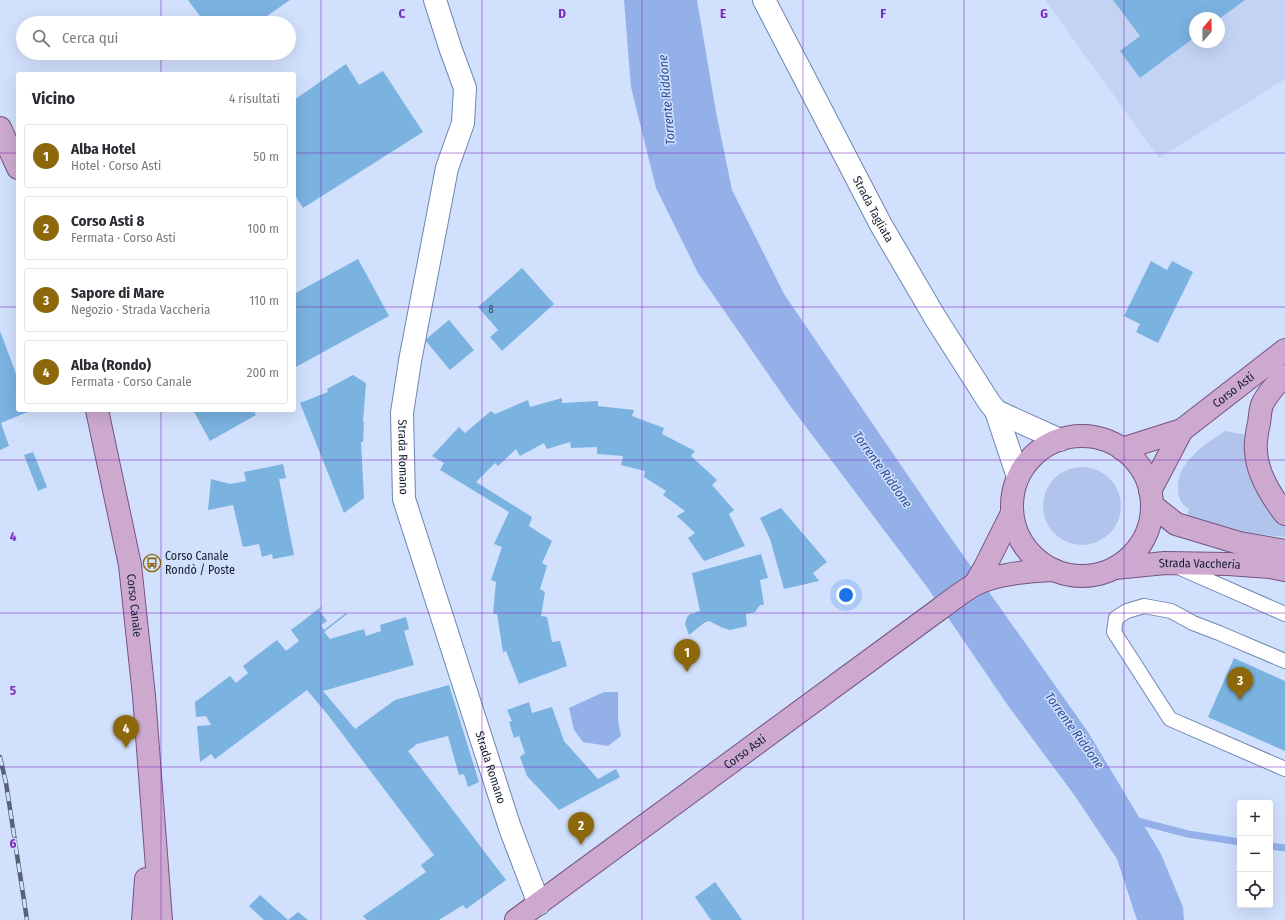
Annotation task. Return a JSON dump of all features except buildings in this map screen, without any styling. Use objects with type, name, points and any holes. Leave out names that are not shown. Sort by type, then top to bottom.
[{"type":"main road","points":[[0,128],[16,164]]},
{"type":"main road","name":"Corso Asti","points":[[1182,430],[1285,350]]},
{"type":"main road","points":[[1285,376],[1280,379],[1262,405],[1257,433],[1256,450],[1258,463],[1264,480],[1274,500],[1285,514]]},
{"type":"main road","name":"Corso Canale","points":[[97,412],[130,565],[144,696],[160,920]]},
{"type":"main road","points":[[1122,449],[1182,430]]},
{"type":"main road","points":[[1151,498],[1182,430]]},
{"type":"main road","points":[[1081,437],[1102,440],[1122,449],[1135,460],[1144,474],[1151,498],[1150,524],[1143,542],[1131,557],[1115,568],[1095,575],[1074,576],[1054,570],[1038,560],[1025,547],[1017,531],[1012,513],[1013,495],[1018,477],[1029,461],[1043,448],[1060,440],[1081,437]]},
{"type":"main road","name":"Strada Vaccheria","points":[[1151,498],[1176,524],[1239,543],[1285,551]]},
{"type":"main road","points":[[981,580],[1012,513]]},
{"type":"main road","name":"Strada Vaccheria","points":[[1115,568],[1165,563],[1228,564],[1270,567],[1285,570]]},
{"type":"main road","points":[[981,580],[1026,571],[1054,570]]},
{"type":"main road","name":"Corso Asti","points":[[516,920],[981,580]]},
{"type":"main road","name":"Corso Canale","points":[[143,920],[152,804]]},
{"type":"street","name":"Strada Romano","points":[[435,0],[465,88],[463,123],[447,168],[410,360],[402,413],[404,499],[510,828],[539,904]]},
{"type":"street","name":"Strada Tagliata","points":[[764,0],[881,225],[936,319],[996,411],[1018,477]]},
{"type":"street","points":[[996,411],[1060,440]]},
{"type":"lane","points":[[1171,564],[1285,614]]},
{"type":"lane","points":[[1285,661],[1193,623],[1171,611],[1144,606],[1116,618],[1114,632],[1170,719],[1285,769]]},
{"type":"shaded area","points":[[1045,0],[1285,0],[1285,79],[1159,158]]},
{"type":"shaded area","points":[[1225,431],[1247,435],[1269,506],[1285,527],[1285,537],[1229,531],[1186,517],[1189,509],[1182,503],[1178,492],[1179,479],[1182,470],[1187,462],[1201,448]]},
{"type":"shaded area","points":[[1082,467],[1097,470],[1110,478],[1118,491],[1121,506],[1118,521],[1110,534],[1097,542],[1082,545],[1067,542],[1054,534],[1046,521],[1043,506],[1046,491],[1054,478],[1067,470]]},
{"type":"water","name":"Torrente Riddone","points":[[624,0],[697,0],[716,112],[732,190],[784,294],[941,524],[1088,732],[1161,854],[1183,907],[1184,920],[1137,920],[1117,859],[1075,796],[1009,707],[927,587],[791,407],[698,273],[656,188],[631,87]]},
{"type":"water","points":[[604,692],[618,692],[618,720],[621,736],[608,746],[583,742],[574,730],[569,708]]},
{"type":"waterway","points":[[1134,820],[1188,834],[1237,842]]},
{"type":"waterway","points":[[1273,846],[1285,848]]},
{"type":"railway","points":[[0,757],[6,783],[27,920]]},
{"type":"place","name":"Corso Canale Rondò / Poste","points":[[152,563]]},
{"type":"place","name":"Alba Hotel","points":[[687,672]]},
{"type":"place","name":"Sapore di Mare","points":[[1240,700]]},
{"type":"place","name":"Alba (Rondo)","points":[[126,748]]},
{"type":"place","name":"Corso Asti 8","points":[[581,845]]}]
